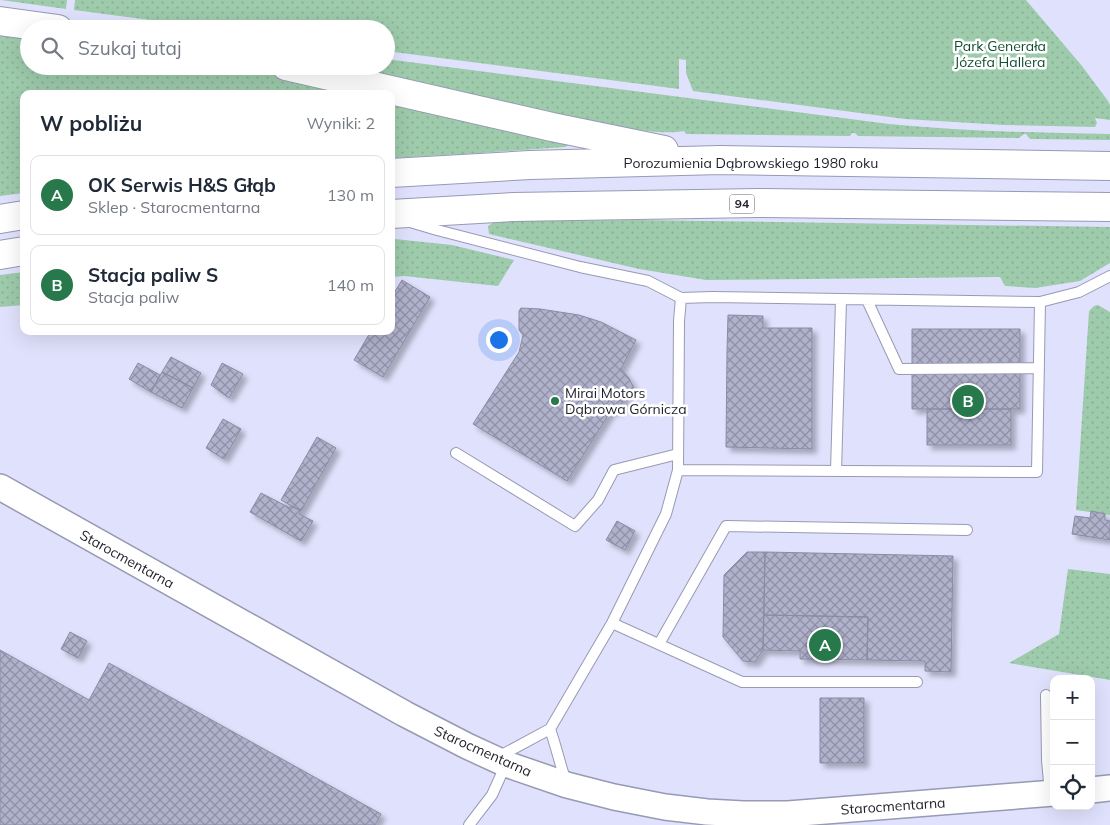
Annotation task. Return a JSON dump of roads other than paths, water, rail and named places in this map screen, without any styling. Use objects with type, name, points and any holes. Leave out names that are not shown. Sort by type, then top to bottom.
[{"type":"main road","points":[[0,21],[20,24]]},
{"type":"main road","points":[[326,75],[392,90]]},
{"type":"main road","points":[[395,91],[599,137],[720,160]]},
{"type":"main road","name":"Porozumienia Dąbrowskiego 1980 roku","points":[[395,173],[530,165],[720,160],[1110,166]]},
{"type":"main road","name":"94","points":[[395,216],[513,207],[758,204],[1110,207]]},
{"type":"main road","points":[[0,219],[20,216]]},
{"type":"main road","points":[[0,255],[20,252]]},
{"type":"street","name":"Starocmentarna","points":[[0,486],[404,714],[500,762],[567,785],[665,807],[743,814],[788,814],[1050,794]]},
{"type":"street","points":[[1095,790],[1110,788]]},
{"type":"lane","points":[[395,217],[561,262],[648,281],[681,298],[712,296],[841,300],[1040,302],[1079,292],[1110,276]]},
{"type":"lane","points":[[469,825],[492,795],[500,762],[550,729],[612,623],[666,514],[678,470],[679,321],[681,298]]},
{"type":"lane","points":[[836,471],[841,300]]},
{"type":"lane","points":[[867,300],[899,369],[1039,368]]},
{"type":"lane","points":[[678,470],[1037,472],[1040,302]]},
{"type":"lane","points":[[456,453],[575,526],[598,500],[614,470],[678,454]]},
{"type":"lane","points":[[659,644],[726,526],[967,530]]},
{"type":"lane","points":[[612,623],[742,682],[917,682]]},
{"type":"lane","points":[[1046,695],[1047,760],[1050,780]]},
{"type":"lane","points":[[550,729],[567,785]]},
{"type":"place","name":"Mirai Motors Dąbrowa Górnicza","points":[[555,401]]},
{"type":"place","name":"Stacja paliw S","points":[[968,401]]},
{"type":"place","name":"OK Serwis H&S Głąb","points":[[825,645]]},
{"type":"park label","name":"Park Generała Józefa Hallera","points":[[1000,54]]}]
